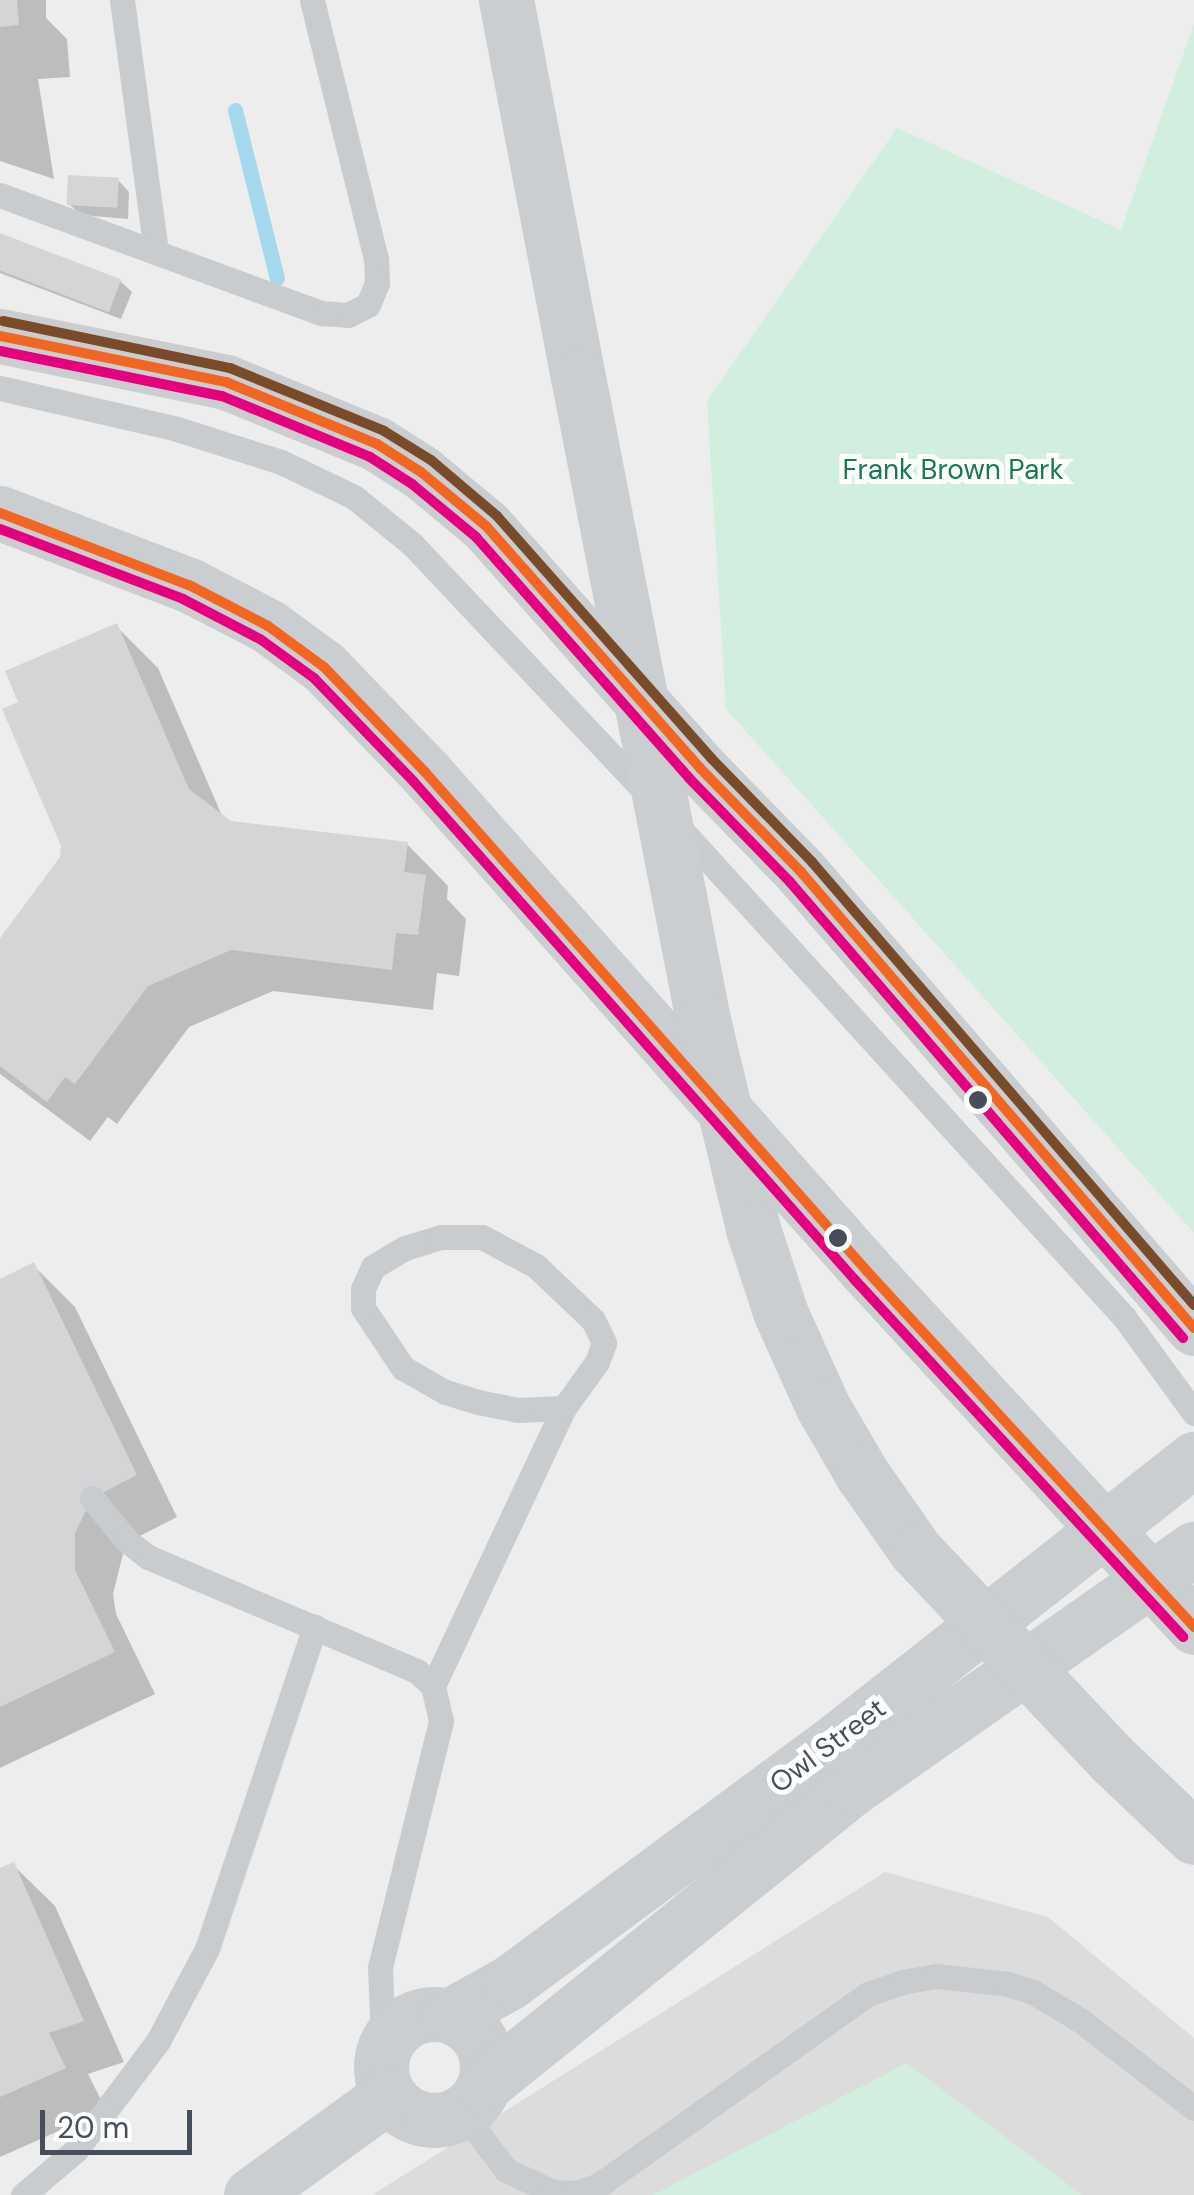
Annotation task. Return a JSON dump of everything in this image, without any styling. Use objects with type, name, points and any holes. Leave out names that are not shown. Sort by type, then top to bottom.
[{"type":"main road","points":[[506,0],[704,1020],[753,1229],[781,1314],[823,1407],[862,1474],[916,1551],[1112,1759],[1194,1838]]},
{"type":"main road","points":[[0,336],[226,382],[377,444],[421,472],[486,526],[700,768],[802,872],[1194,1328]]},
{"type":"main road","points":[[0,513],[189,584],[268,626],[324,667],[425,772],[866,1270],[1107,1528],[1174,1564],[1194,1628]]},
{"type":"main road","name":"Owl Street","points":[[450,2016],[510,1982],[812,1759],[1194,1459]]},
{"type":"main road","name":"Owl Street","points":[[473,2099],[851,1789],[1174,1564]]},
{"type":"main road","points":[[450,2016],[477,2036],[488,2068],[473,2099],[431,2120],[400,2108],[389,2096],[380,2066],[390,2036],[416,2017],[450,2016]]},
{"type":"main road","points":[[252,2195],[389,2096]]},
{"type":"lane","points":[[122,0],[156,252]]},
{"type":"lane","points":[[0,194],[321,313],[348,315],[368,306],[373,297],[376,259],[312,0]]},
{"type":"lane","points":[[0,388],[176,429],[281,462],[354,497],[412,544],[797,953],[1124,1317],[1194,1413]]},
{"type":"lane","points":[[433,1686],[564,1408],[597,1362],[604,1342],[594,1320],[536,1266],[482,1237],[441,1238],[405,1248],[373,1267],[364,1289],[364,1308],[403,1368],[445,1392],[478,1402],[518,1410],[564,1408]]},
{"type":"lane","points":[[92,1498],[126,1540],[148,1558],[417,1671],[433,1686],[440,1721],[380,1968],[382,2014],[390,2036]]},
{"type":"lane","points":[[23,2195],[76,2150],[129,2080],[158,2040],[207,1949],[315,1628]]},
{"type":"lane","points":[[473,2099],[506,2170],[554,2192],[576,2193],[599,2185],[868,1994],[902,1982],[937,1976],[1008,1984],[1033,1992],[1080,2020],[1194,2108]]},
{"type":"shaded area","points":[[885,1872],[1048,1917],[1194,2038],[1194,2195],[372,2195]]},
{"type":"green space","name":"Frank Brown Park","points":[[1194,24],[1194,1233],[726,709],[707,401],[897,128],[1121,230]]},
{"type":"green space","points":[[907,2063],[1082,2195],[653,2195]]},
{"type":"building","points":[[0,0],[17,0],[19,25],[0,27]]},
{"type":"building","points":[[68,175],[119,178],[117,208],[66,205]]},
{"type":"building","points":[[0,233],[121,280],[109,312],[0,270]]},
{"type":"building","points":[[117,623],[189,789],[231,821],[408,842],[404,872],[426,875],[418,935],[396,933],[392,970],[231,950],[148,986],[75,1084],[65,1077],[47,1102],[0,1066],[0,938],[60,857],[61,846],[2,709],[18,702],[5,671]]},
{"type":"building","points":[[34,1262],[137,1475],[92,1498],[75,1533],[75,1570],[115,1652],[0,1707],[0,1279]]},
{"type":"building","points":[[14,1862],[84,2021],[49,2033],[66,2068],[0,2097],[0,1868]]},
{"type":"waterway","points":[[235,110],[277,278]]},
{"type":"transit line","points":[[3,321],[230,368],[384,431],[431,460],[497,516],[711,758],[812,862],[1194,1305]]},
{"type":"transit line","points":[[0,336],[226,382],[377,444],[421,472],[486,526],[700,768],[801,872],[1194,1328]]},
{"type":"transit line","points":[[0,351],[222,396],[370,457],[412,484],[476,537],[689,778],[790,882],[1183,1338]]},
{"type":"transit line","points":[[0,513],[189,585],[268,626],[324,667],[425,772],[866,1270],[1194,1627]]},
{"type":"transit line","points":[[0,529],[183,599],[260,639],[314,678],[414,782],[855,1280],[1183,1637]]}]
